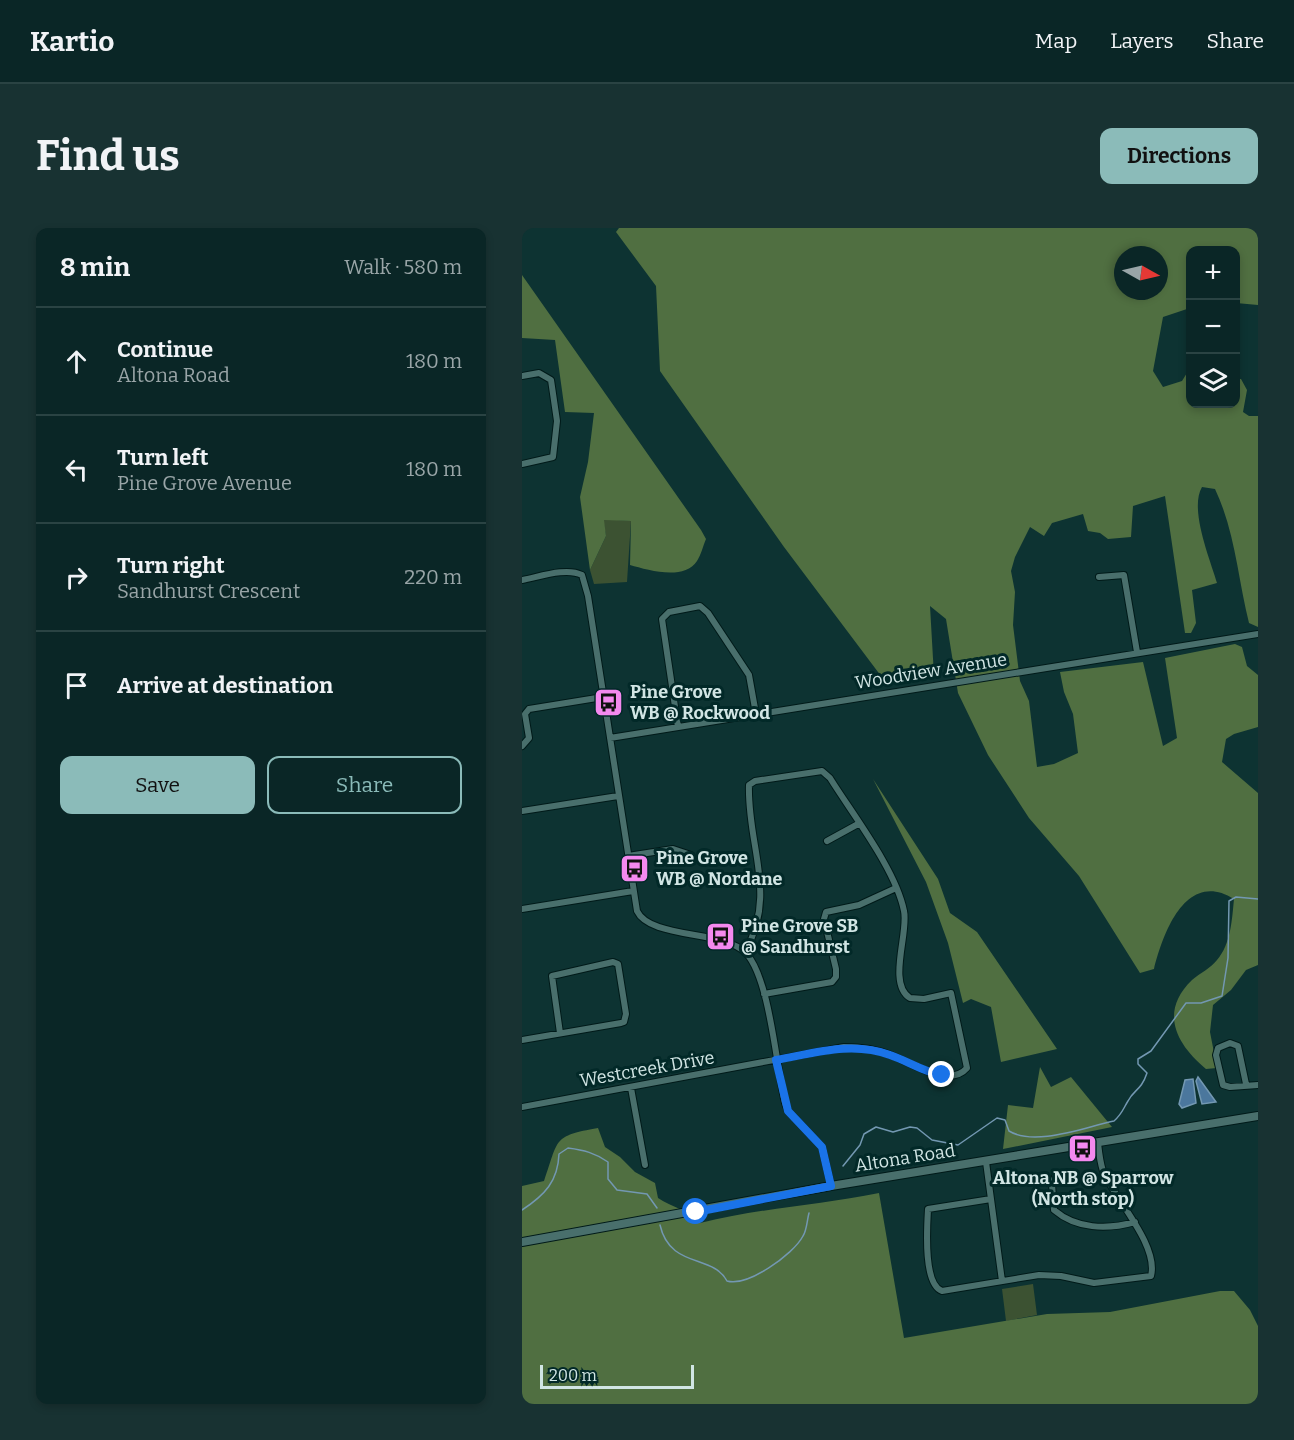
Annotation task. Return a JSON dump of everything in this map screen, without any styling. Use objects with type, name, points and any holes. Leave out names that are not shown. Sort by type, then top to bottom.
[{"type":"main road","name":"Altona Road","points":[[522,1242],[831,1186],[1258,1116]]},
{"type":"street","points":[[522,376],[539,373],[551,380],[557,421],[553,457],[522,464]]},
{"type":"street","points":[[522,580],[576,572],[582,575],[588,596],[633,891],[639,916],[647,923],[734,945],[745,952],[758,972],[764,994],[788,1111],[822,1147],[831,1186]]},
{"type":"street","points":[[1099,577],[1124,575],[1137,652]]},
{"type":"street","points":[[678,727],[662,619],[672,611],[700,606],[708,613],[749,675],[756,714]]},
{"type":"street","name":"Woodview Avenue","points":[[610,738],[1258,634]]},
{"type":"street","points":[[522,746],[529,738],[525,714],[529,709],[603,697]]},
{"type":"street","points":[[745,952],[758,920],[762,894],[749,785],[755,781],[822,771],[830,778],[896,888],[858,905],[830,910],[825,914],[836,969],[832,982],[764,994]]},
{"type":"street","points":[[522,811],[618,796]]},
{"type":"street","points":[[827,841],[858,824]]},
{"type":"street","points":[[628,856],[673,849],[691,855]]},
{"type":"street","name":"Westcreek Drive","points":[[522,1107],[844,1047],[859,1047],[891,1055],[933,1073],[955,1074],[967,1068],[951,993],[924,999],[910,998],[904,990],[898,962],[906,930],[906,919],[896,888]]},
{"type":"street","points":[[522,909],[633,891]]},
{"type":"street","points":[[522,1040],[560,1034],[624,1022],[626,1014],[618,964],[613,962],[552,976],[560,1034]]},
{"type":"street","points":[[1246,1084],[1239,1046],[1230,1043],[1218,1048],[1216,1055],[1222,1085],[1230,1088],[1246,1084],[1258,1085]]},
{"type":"street","points":[[631,1088],[645,1165]]},
{"type":"street","points":[[991,1199],[928,1209],[926,1237],[932,1279],[938,1289],[942,1291],[1050,1275],[1094,1283],[1151,1276],[1153,1267],[1135,1222],[1103,1171],[1098,1143]]},
{"type":"street","points":[[986,1162],[1002,1281]]},
{"type":"street","points":[[1055,1177],[1052,1184],[1053,1210],[1062,1217],[1103,1228],[1135,1222]]},
{"type":"green space","points":[[619,228],[1258,228],[1258,305],[1240,303],[1240,246],[1186,246],[1186,309],[1163,317],[1153,371],[1163,387],[1182,381],[1186,374],[1186,408],[1240,408],[1241,379],[1247,390],[1243,412],[1249,416],[1258,416],[1258,627],[1249,623],[1232,538],[1215,489],[1202,487],[1198,508],[1202,534],[1217,583],[1192,590],[1196,623],[1191,633],[1185,633],[1165,496],[1133,506],[1131,537],[1108,539],[1100,533],[1088,531],[1083,514],[1052,523],[1044,536],[1030,527],[1015,557],[1011,571],[1015,592],[1013,625],[1020,681],[1029,701],[1037,767],[1054,764],[1078,753],[1073,714],[1064,692],[1060,672],[1143,662],[1163,746],[1177,738],[1165,658],[1235,644],[1242,647],[1247,666],[1258,675],[1258,727],[1234,734],[1226,739],[1222,762],[1258,793],[1258,965],[1246,970],[1231,990],[1213,1005],[1210,1032],[1217,1068],[1206,1069],[1195,1059],[1180,1038],[1175,1027],[1174,1016],[1176,1004],[1182,992],[1192,980],[1215,963],[1222,954],[1230,931],[1234,899],[1217,892],[1203,892],[1190,898],[1179,909],[1171,923],[1154,969],[1140,973],[1079,876],[1029,818],[988,755],[958,693],[946,619],[930,606],[934,676],[884,680],[784,547],[660,371],[656,286],[616,232]]},
{"type":"green space","points":[[522,275],[706,539],[697,561],[684,571],[665,572],[630,565],[631,521],[604,520],[606,536],[590,570],[580,497],[588,462],[594,413],[565,412],[555,340],[522,338]]},
{"type":"green space","points":[[603,519],[631,521],[627,582],[594,584],[590,570],[606,536]]},
{"type":"green space","points":[[873,779],[938,879],[950,913],[977,932],[1057,1049],[1001,1062],[991,1007],[971,999],[963,1003],[948,943],[926,882]]},
{"type":"green space","points":[[1040,1067],[1051,1087],[1071,1077],[1112,1127],[1003,1149],[1008,1105],[1033,1108]]},
{"type":"green space","points":[[598,1128],[605,1147],[620,1157],[635,1172],[655,1183],[658,1198],[700,1223],[879,1193],[904,1338],[1047,1314],[1110,1312],[1220,1291],[1234,1291],[1250,1310],[1258,1326],[1258,1404],[522,1404],[522,1186],[544,1181],[556,1148],[565,1137]]},
{"type":"green space","points":[[1033,1284],[1037,1315],[1006,1321],[1002,1289]]},
{"type":"water","points":[[1198,1077],[1216,1102],[1202,1104],[1196,1081]]},
{"type":"water","points":[[1193,1079],[1196,1103],[1182,1108],[1179,1104],[1185,1080]]},
{"type":"waterway","points":[[843,1166],[860,1145],[864,1134],[876,1127],[893,1132],[910,1127],[917,1128],[932,1140],[958,1145],[997,1118],[1005,1120],[1009,1131],[1032,1137],[1060,1134],[1114,1121],[1121,1114],[1147,1073],[1138,1064],[1138,1059],[1151,1051],[1186,1003],[1201,1003],[1222,996],[1228,958],[1229,901],[1236,897],[1258,899]]},
{"type":"waterway","points":[[522,1210],[544,1193],[553,1180],[559,1154],[568,1148],[589,1152],[608,1162],[608,1179],[617,1190],[647,1194],[657,1208]]},
{"type":"waterway","points":[[660,1225],[665,1239],[673,1249],[712,1267],[727,1281],[736,1282],[769,1268],[790,1252],[804,1234],[809,1213]]},
{"type":"place","name":"Pine Grove WB @ Rockwood","points":[[609,702]]},
{"type":"place","name":"Pine Grove WB @ Nordane","points":[[635,868]]},
{"type":"place","name":"Pine Grove SB @ Sandhurst","points":[[720,936]]},
{"type":"place","name":"Altona NB @ Sparrow (North stop)","points":[[1083,1149]]},
{"type":"route","points":[[696,1212],[831,1186],[822,1147],[788,1111],[776,1060],[844,1047],[859,1047],[891,1055],[942,1075]]}]
